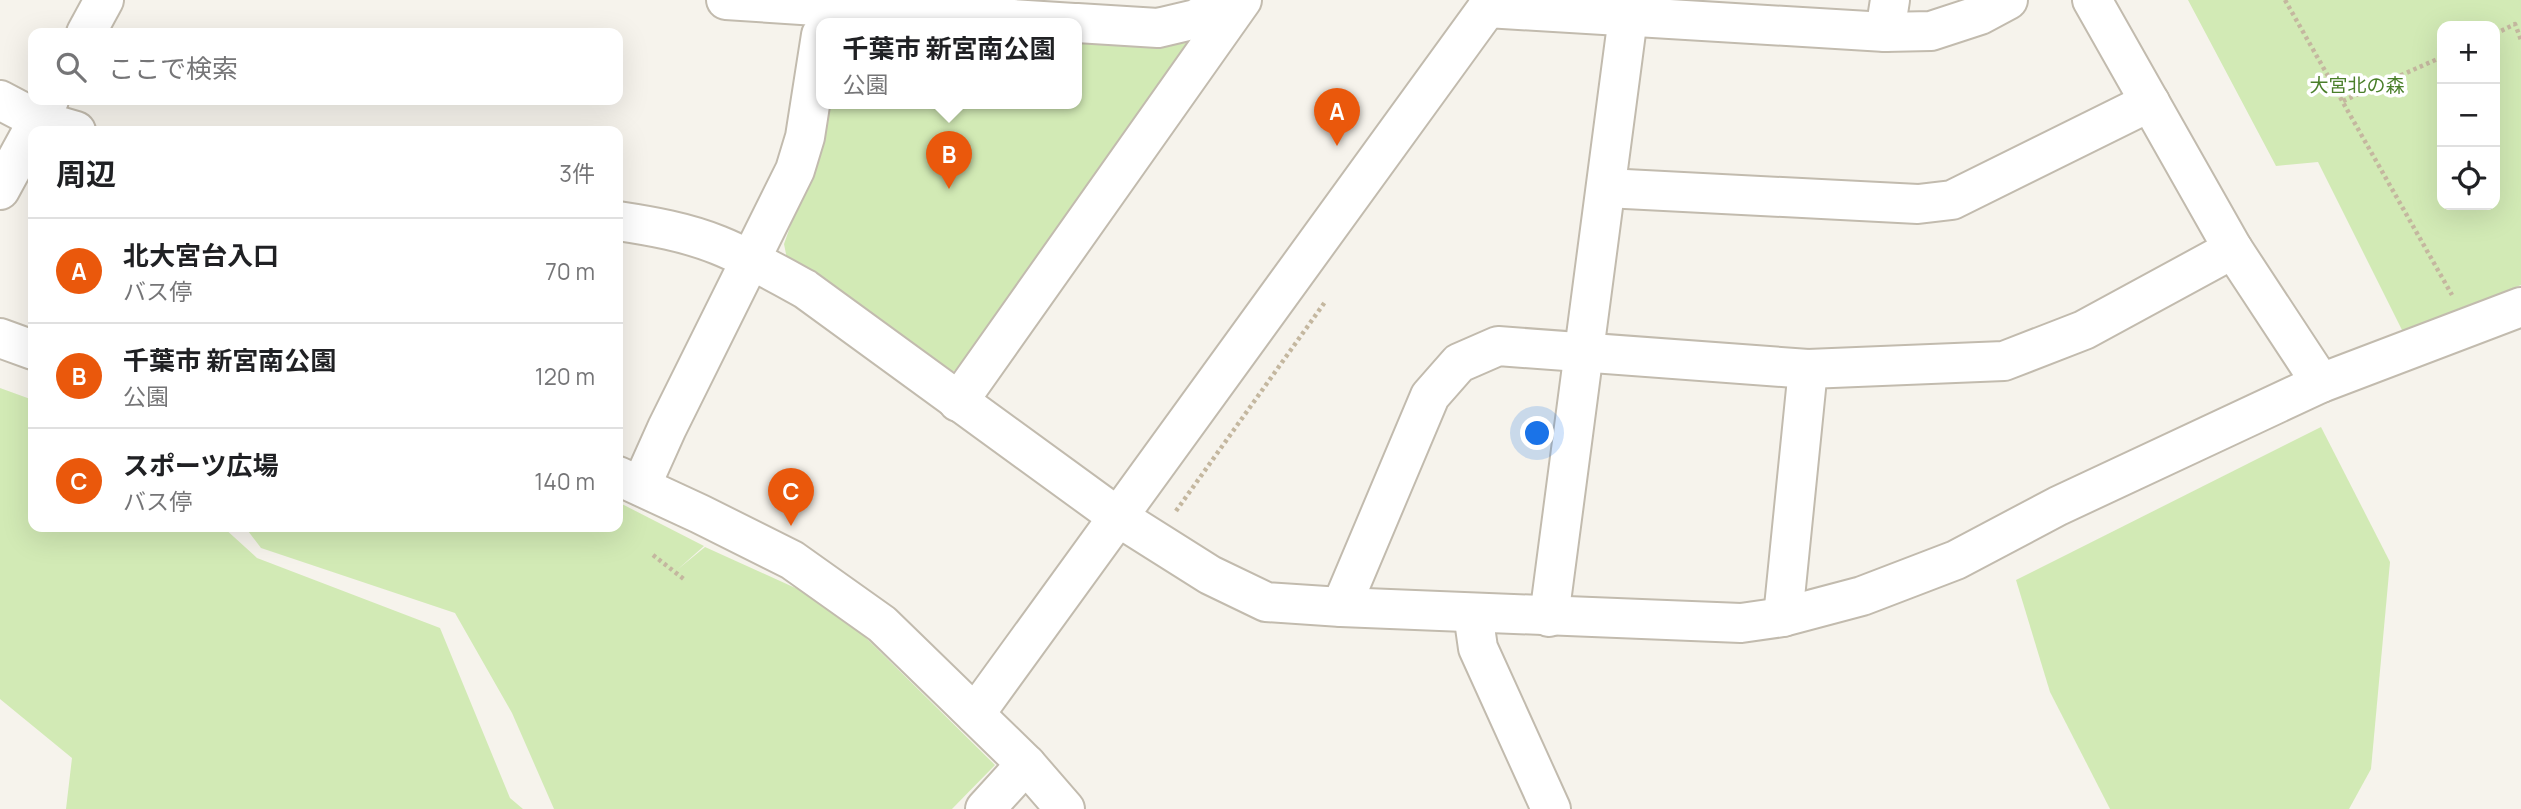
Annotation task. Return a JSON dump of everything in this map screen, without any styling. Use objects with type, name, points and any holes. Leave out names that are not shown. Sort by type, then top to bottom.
[{"type":"street","points":[[89,28],[104,0]]},
{"type":"street","points":[[726,0],[824,16],[896,18]]},
{"type":"street","points":[[1082,23],[1158,28],[1196,19],[1227,0]]},
{"type":"street","points":[[958,402],[1241,0]]},
{"type":"street","points":[[975,715],[1490,4],[1628,17],[1888,16],[1931,31],[1980,15],[2008,0]]},
{"type":"street","points":[[2092,0],[2233,249],[2321,383]]},
{"type":"street","points":[[1549,617],[1628,17]]},
{"type":"street","points":[[816,67],[805,137],[795,170],[667,428],[629,481],[792,560],[883,624],[1026,764],[1065,809]]},
{"type":"street","points":[[0,100],[43,110],[68,126]]},
{"type":"street","points":[[1606,188],[1918,204],[1952,200],[2150,102]]},
{"type":"street","points":[[34,126],[43,110]]},
{"type":"street","points":[[0,190],[28,138]]},
{"type":"street","points":[[623,222],[654,226],[715,243],[805,289],[1118,517],[1210,575],[1266,602],[1549,617],[1741,623],[1783,617],[1862,596],[1956,560],[2058,506],[2321,383],[2521,307]]},
{"type":"street","points":[[1341,607],[1430,396],[1459,363],[1499,346],[1808,369],[2004,361],[2084,330],[2233,249]]},
{"type":"street","points":[[0,338],[28,348]]},
{"type":"street","points":[[1783,617],[1808,369]]},
{"type":"street","points":[[1473,613],[1478,648],[1551,809]]},
{"type":"street","points":[[985,809],[1026,764]]},
{"type":"path","points":[[2286,0],[2470,327]]},
{"type":"path","points":[[2500,32],[2515,24],[2521,40]]},
{"type":"path","points":[[2343,101],[2437,59]]},
{"type":"path","points":[[653,555],[685,580]]},
{"type":"green space","name":"大宮北の森","points":[[2188,0],[2521,0],[2521,285],[2403,332],[2318,162],[2276,166]]},
{"type":"green space","points":[[1082,38],[1191,39],[1195,51],[962,369],[949,372],[787,259],[784,244],[823,133],[828,109],[1082,109]]},
{"type":"green space","points":[[0,388],[28,398],[28,532],[228,532],[257,558],[440,628],[510,798],[523,809],[66,809],[72,758],[0,699]]},
{"type":"green space","points":[[2321,427],[2390,562],[2371,769],[2349,809],[2110,809],[2050,692],[2016,580]]},
{"type":"green space","points":[[623,505],[704,546],[677,570],[705,547],[813,596],[856,628],[995,765],[952,809],[554,809],[512,713],[455,613],[261,548],[249,532],[623,532]]},
{"type":"place","name":"北大宮台入口","points":[[1337,146]]},
{"type":"place","name":"千葉市 新宮南公園","points":[[949,189]]},
{"type":"place","name":"スポーツ広場","points":[[791,526]]}]
